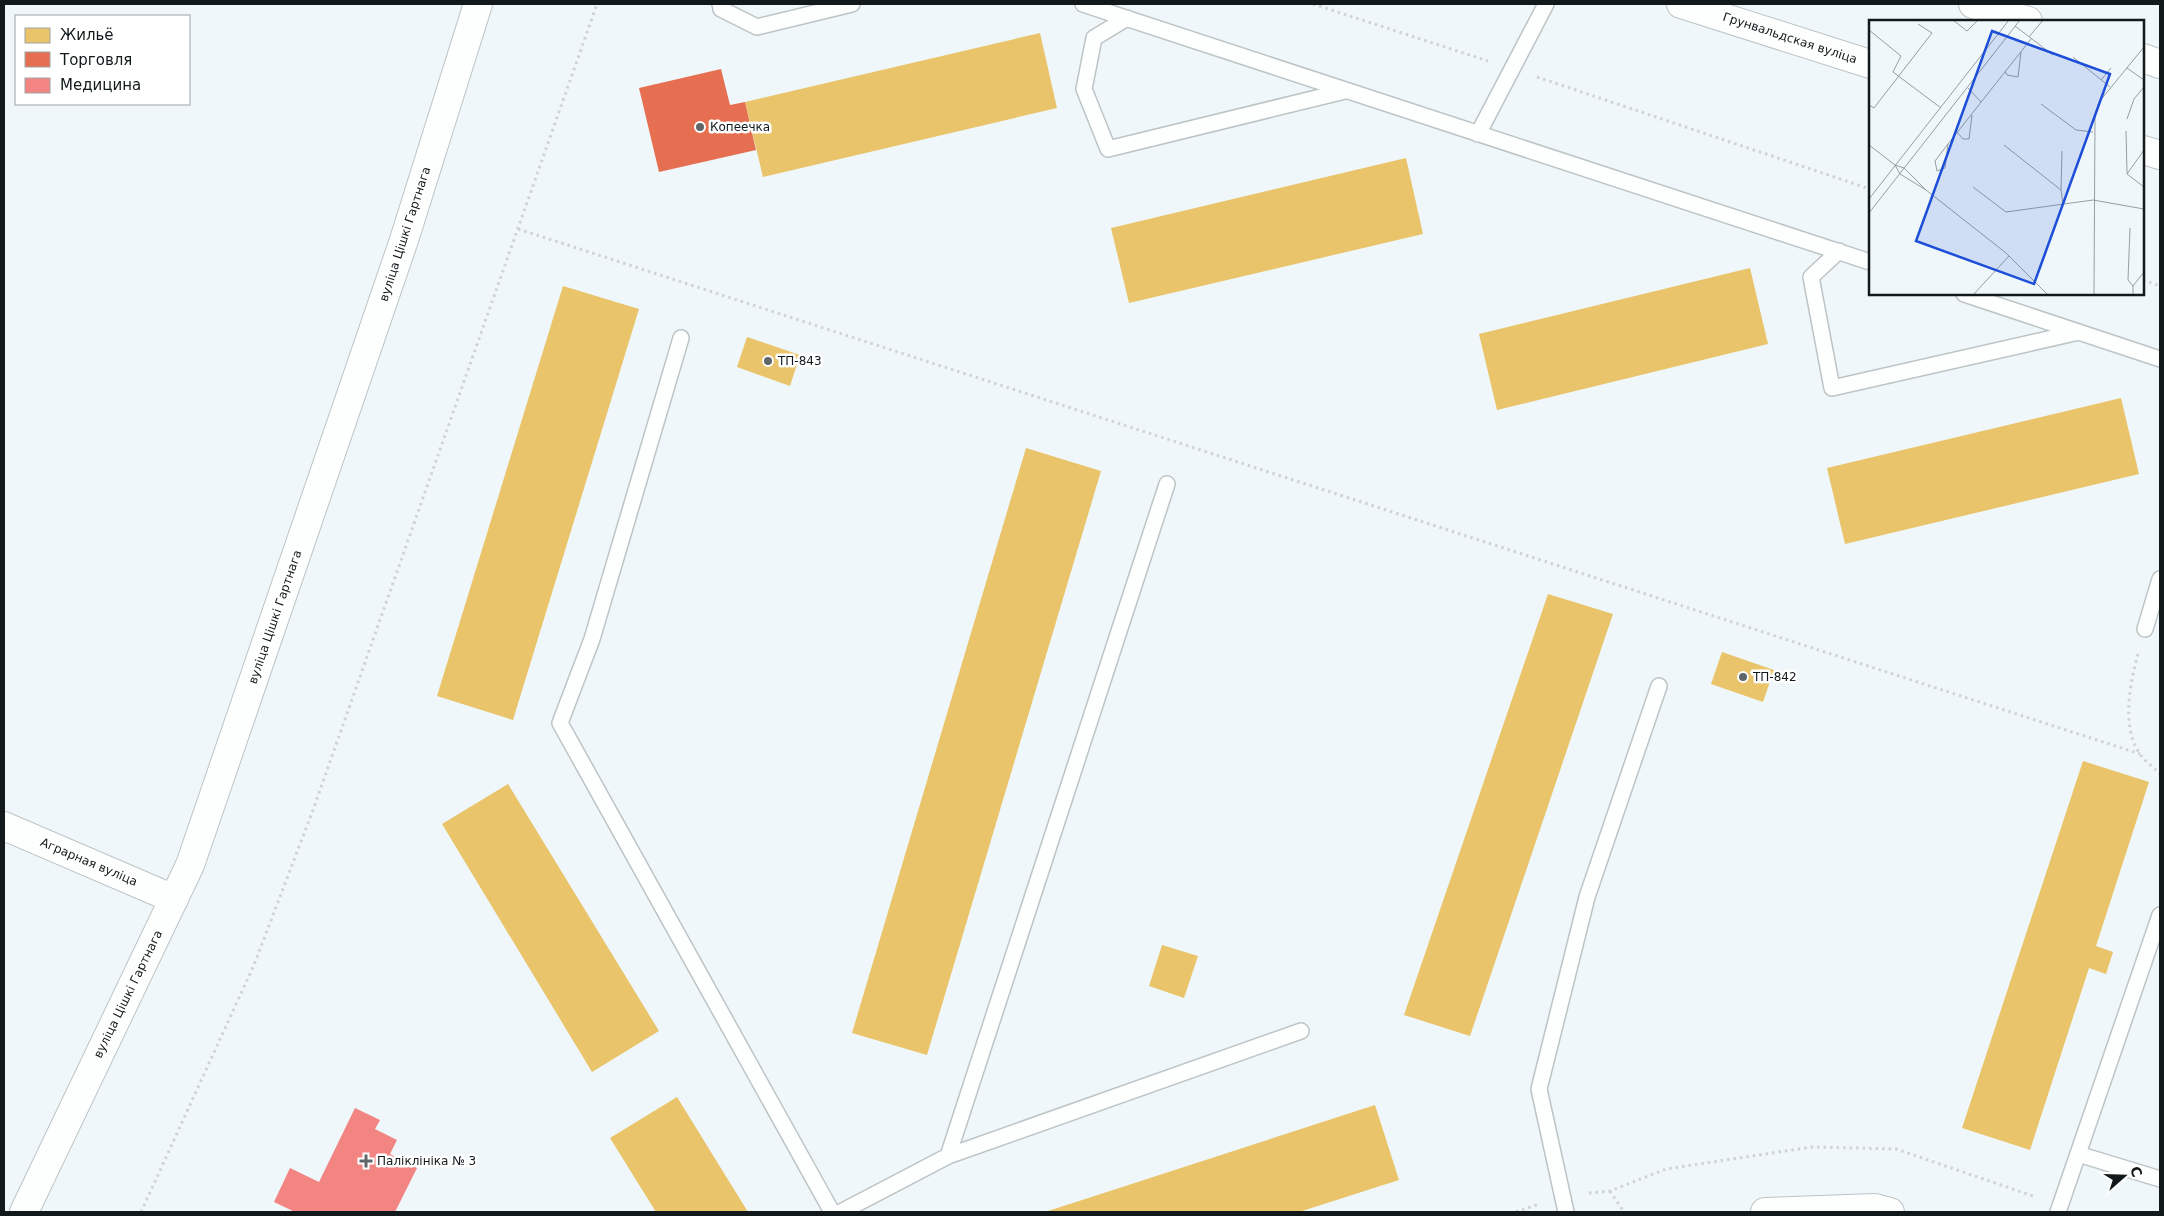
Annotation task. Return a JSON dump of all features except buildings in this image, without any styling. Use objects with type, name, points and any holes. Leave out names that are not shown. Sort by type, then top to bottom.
[{"type":"street","name":"вуліца Цішкі Гартнага","points":[[24,1212],[174,899],[193,855],[404,240],[478,4]]},
{"type":"street","name":"Грунвальдская вуліца","points":[[1681,4],[1869,64]]},
{"type":"street","points":[[1973,4],[2025,20]]},
{"type":"street","points":[[2144,58],[2160,64]]},
{"type":"street","points":[[2144,150],[2160,155]]},
{"type":"street","name":"Аграрная вуліца","points":[[4,826],[174,899]]},
{"type":"street","points":[[1765,1212],[1875,1208],[1890,1212]]},
{"type":"lane","points":[[720,4],[721,9],[757,26],[852,4]]},
{"type":"lane","points":[[1083,4],[1869,262]]},
{"type":"lane","points":[[1478,134],[1546,4]]},
{"type":"lane","points":[[1126,18],[1094,38],[1084,90],[1108,149],[1346,91]]},
{"type":"lane","points":[[1839,252],[1811,277],[1832,388],[2079,332]]},
{"type":"lane","points":[[1967,295],[2160,359]]},
{"type":"lane","points":[[681,338],[592,640],[560,723],[832,1212]]},
{"type":"lane","points":[[948,1156],[1167,484]]},
{"type":"lane","points":[[2145,629],[2160,580]]},
{"type":"lane","points":[[1566,1212],[1539,1089],[1587,897],[1659,686]]},
{"type":"lane","points":[[2059,1209],[2160,916]]},
{"type":"lane","points":[[842,1212],[948,1156],[1301,1031]]},
{"type":"lane","points":[[2078,1154],[2160,1179]]},
{"type":"path","points":[[141,1212],[254,965],[317,800],[597,4]]},
{"type":"path","points":[[1312,4],[1512,68],[1869,189]]},
{"type":"path","points":[[518,229],[2140,754]]},
{"type":"path","points":[[2144,280],[2160,286]]},
{"type":"path","points":[[2145,629],[2132,678],[2129,729],[2140,754],[2160,774]]},
{"type":"path","points":[[1562,1195],[1610,1191],[1666,1169],[1812,1147],[1896,1149],[2059,1209]]},
{"type":"path","points":[[1610,1191],[1624,1212]]},
{"type":"place","name":"Копеечка","points":[[700,127]]},
{"type":"place","name":"ТП-843","points":[[768,361]]},
{"type":"place","name":"ТП-842","points":[[1743,677]]},
{"type":"place","name":"Паліклініка № 3","points":[[366,1161]]}]
